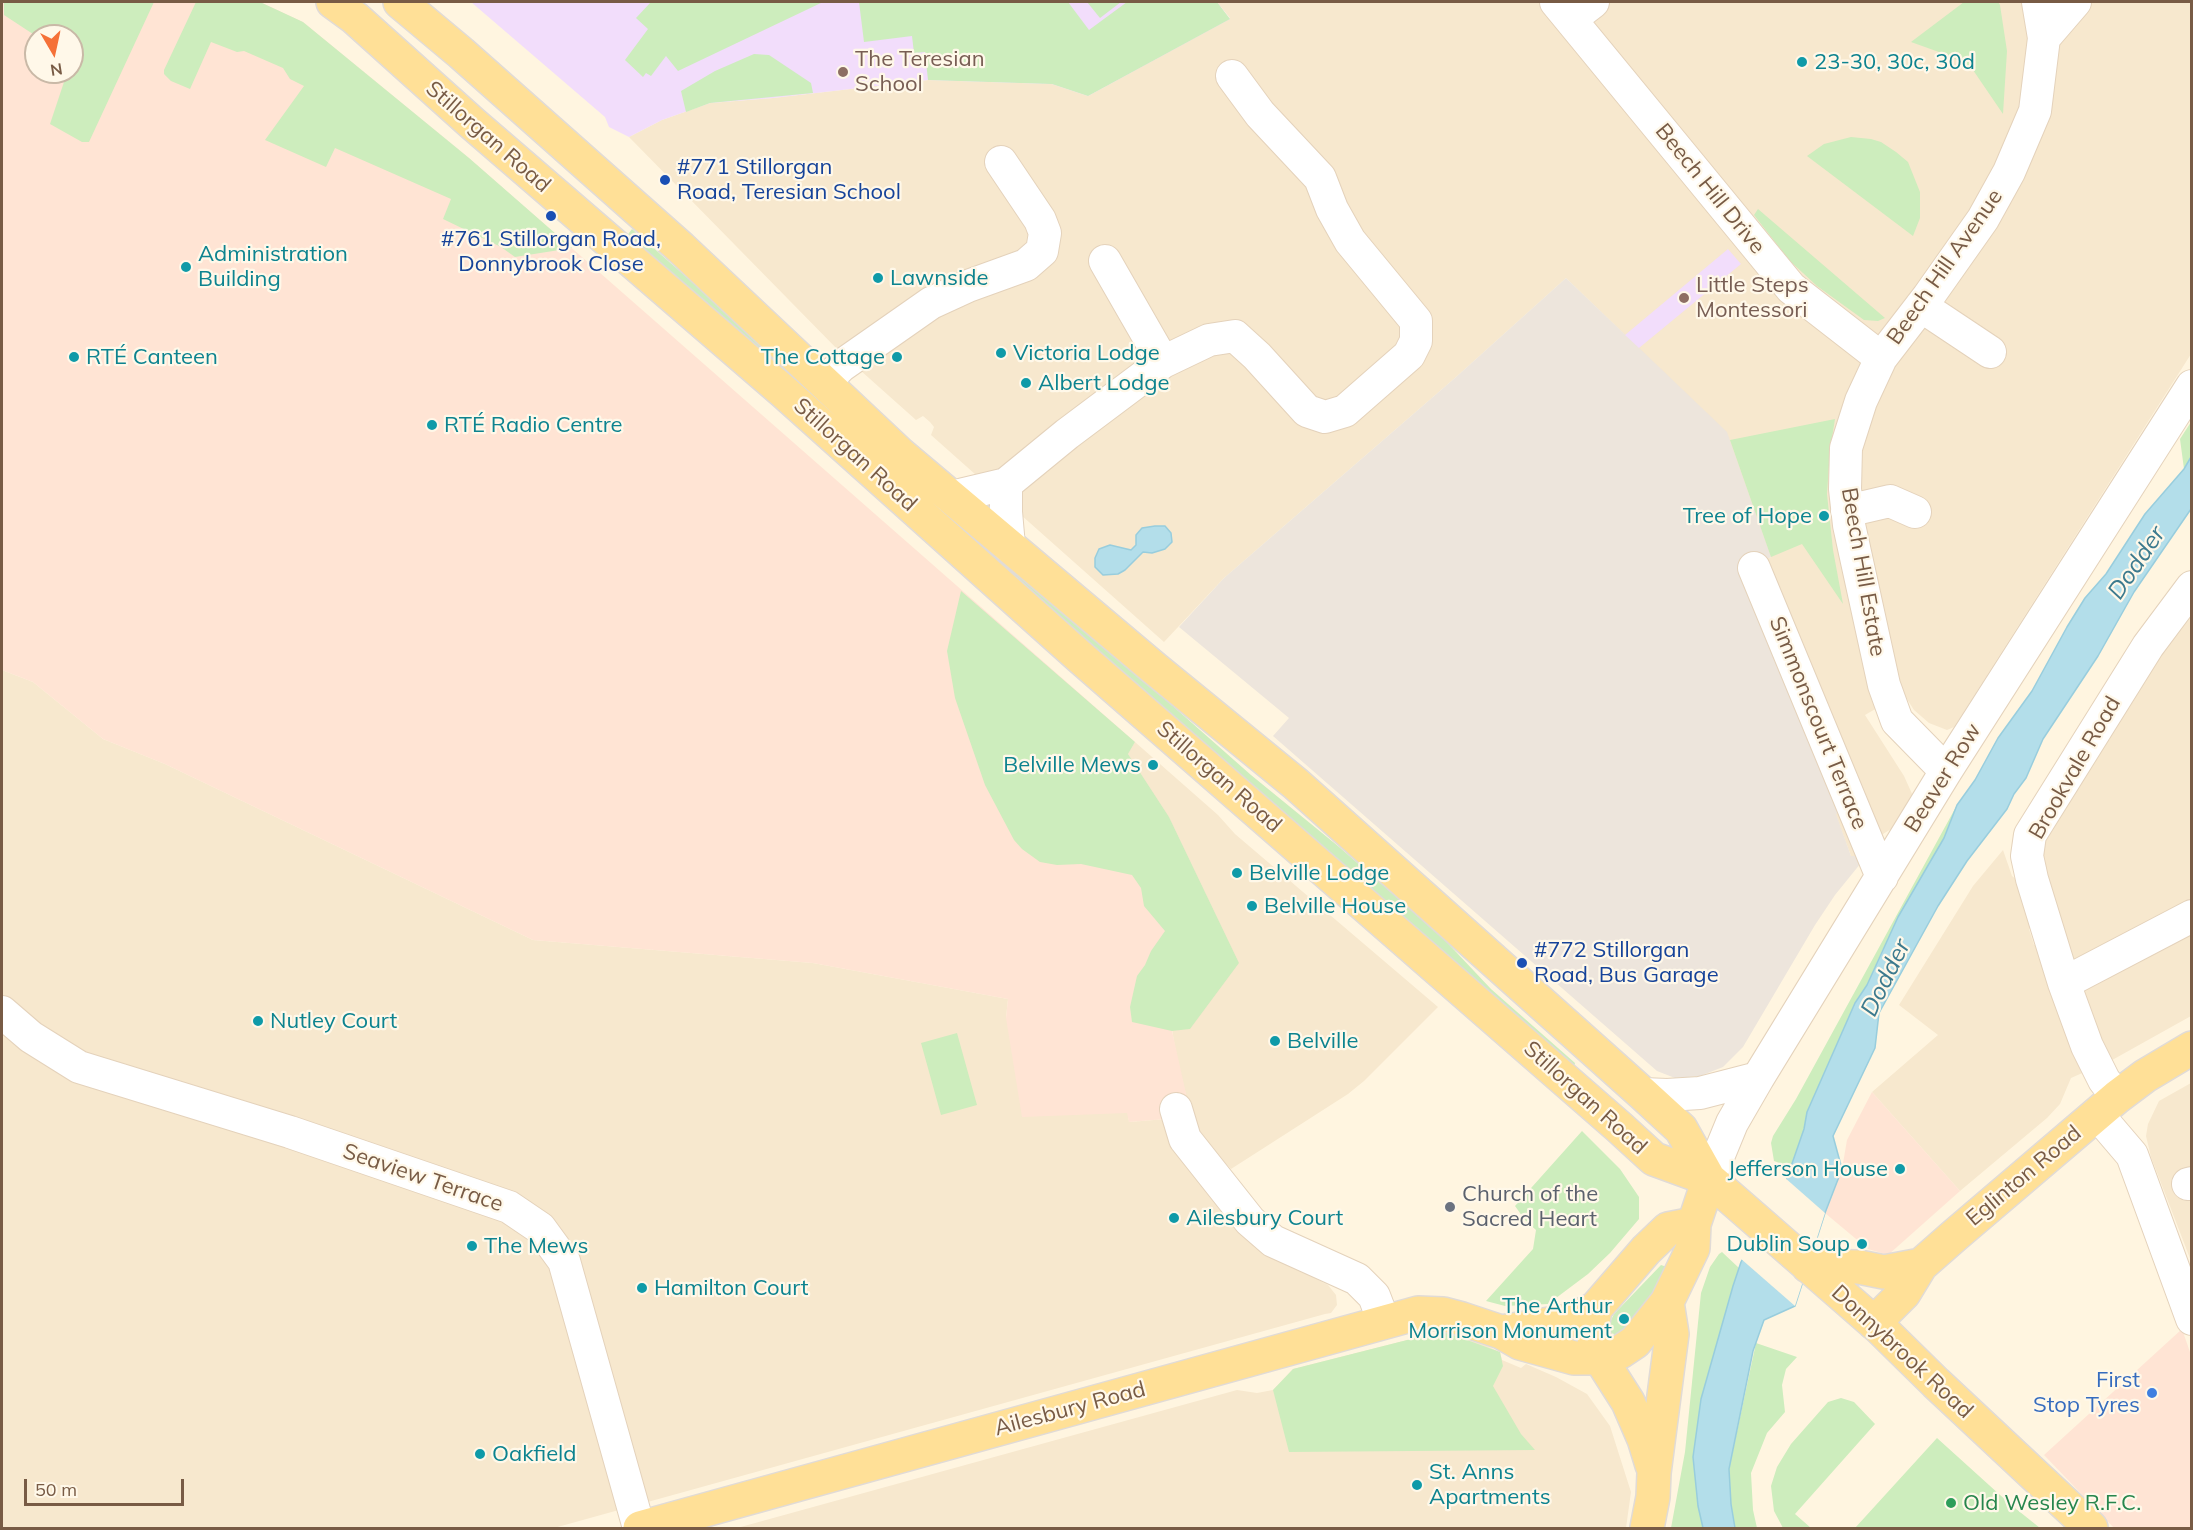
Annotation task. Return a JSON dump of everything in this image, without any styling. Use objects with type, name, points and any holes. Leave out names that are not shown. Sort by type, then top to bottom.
[{"type":"main road","name":"Stillorgan Road","points":[[333,2],[355,18],[472,123],[784,392],[1080,657],[1654,1159],[1709,1179]]},
{"type":"main road","name":"Stillorgan Road","points":[[400,2],[681,248],[900,454],[1296,784],[1643,1094],[1681,1129],[1709,1179]]},
{"type":"main road","name":"Eglinton Road","points":[[1874,1323],[1904,1293],[1921,1265],[2107,1105],[2145,1076],[2192,1048]]},
{"type":"main road","points":[[1574,1087],[1590,1067],[1594,1051]]},
{"type":"main road","name":"Ailesbury Road","points":[[654,1527],[1418,1312],[1443,1314],[1501,1332],[1520,1343],[1574,1358],[1600,1359],[1620,1352],[1635,1342],[1667,1302],[1693,1248],[1694,1224],[1709,1179]]},
{"type":"main road","name":"Donnybrook Road","points":[[1709,1179],[1874,1323],[2091,1528]]},
{"type":"main road","points":[[1654,1473],[1644,1439],[1628,1402],[1600,1359],[1592,1330],[1595,1309],[1646,1250],[1668,1229],[1694,1224]]},
{"type":"main road","points":[[1808,1266],[1859,1267],[1884,1272],[1921,1265]]},
{"type":"main road","points":[[1647,1528],[1653,1497],[1672,1334],[1667,1302]]},
{"type":"main road","name":"Ailesbury Road","points":[[1501,1332],[1568,1321],[1595,1309]]},
{"type":"street","name":"Beech Hill Avenue","points":[[1881,358],[1983,219],[2009,172],[2035,111],[2044,38],[2038,2]]},
{"type":"street","points":[[2044,38],[2074,2]]},
{"type":"street","name":"Beech Hill Drive","points":[[1573,7],[1791,288],[1881,358]]},
{"type":"street","points":[[951,497],[1006,484],[1067,434],[1163,362],[1209,340],[1235,336],[1257,356],[1307,411],[1325,417],[1345,411],[1409,355],[1416,341],[1416,321],[1350,241],[1332,209],[1320,178],[1260,114],[1232,76]]},
{"type":"street","points":[[825,382],[842,366],[931,303],[968,286],[1026,265],[1042,251],[1045,233],[1040,220],[1001,162]]},
{"type":"street","points":[[1105,261],[1163,362]]},
{"type":"street","points":[[1921,306],[1990,352]]},
{"type":"street","name":"Beech Hill Estate","points":[[1881,358],[1861,401],[1846,448],[1845,489],[1848,511],[1884,685],[1897,721],[1946,771]]},
{"type":"street","name":"Beaver Row","points":[[1709,1179],[1732,1123],[1758,1078],[1946,771],[2192,386]]},
{"type":"street","points":[[1006,484],[1009,546]]},
{"type":"street","points":[[1848,511],[1890,501],[1915,512]]},
{"type":"street","name":"Simmonscourt Terrace","points":[[1754,568],[1882,877]]},
{"type":"street","name":"Brookvale Road","points":[[2192,587],[2148,646],[2030,835],[2028,856],[2032,879],[2064,983],[2087,1046],[2104,1080],[2107,1105],[2132,1155],[2192,1319]]},
{"type":"street","points":[[2064,983],[2192,916]]},
{"type":"street","name":"Seaview Terrace","points":[[2,1012],[31,1037],[79,1067],[290,1132],[509,1207],[540,1228],[564,1261],[654,1527]]},
{"type":"street","points":[[1643,1094],[1667,1095],[1700,1092],[1758,1078]]},
{"type":"street","points":[[1176,1109],[1189,1144],[1250,1221],[1273,1241],[1357,1279],[1374,1296],[1384,1322]]},
{"type":"shaded area","points":[[2,2],[260,2],[303,22],[469,158],[1135,742],[1128,754],[1169,817],[1239,963],[1190,1029],[1172,1031],[1189,1107],[1166,1119],[1129,1122],[1127,1113],[1022,1117],[1006,1018],[1008,999],[813,963],[533,940],[165,764],[103,739],[33,682],[2,670]]},
{"type":"shaded area","name":"The Teresian School","points":[[471,2],[1217,2],[1230,19],[1088,96],[1052,84],[928,80],[710,103],[662,120],[629,137],[609,127],[605,117]]},
{"type":"shaded area","points":[[1217,2],[2191,2],[2191,354],[1954,727],[1947,730],[1929,723],[1914,710],[1903,693],[1865,715],[1904,776],[1913,796],[1891,829],[1875,839],[1864,856],[1851,856],[1835,813],[1840,812],[1742,569],[1771,557],[1625,335],[1566,278],[1456,377],[1224,578],[1164,642],[931,435],[934,427],[930,422],[923,416],[916,420],[842,354],[629,137],[662,120],[710,103],[928,80],[1052,84],[1088,96],[1230,18]]},
{"type":"shaded area","name":"Little Steps Montessori","points":[[1728,249],[1741,264],[1639,348],[1625,335]]},
{"type":"shaded area","points":[[1566,278],[1727,432],[1771,557],[1742,569],[1840,812],[1836,814],[1851,856],[1864,856],[1865,858],[1835,895],[1815,925],[1743,1047],[1723,1067],[1700,1076],[1675,1078],[1657,1071],[1273,736],[1289,718],[1179,627],[1224,578],[1456,377]]},
{"type":"shaded area","points":[[2191,605],[2191,1016],[2114,1059],[2071,1078],[2060,1104],[2047,1118],[1960,1191],[1872,1092],[1938,1035],[1899,1005],[1973,886],[2003,850],[2012,876],[2023,885],[2033,925],[2029,929],[2034,945],[2038,945],[2041,849]]},
{"type":"shaded area","points":[[2,670],[33,682],[103,739],[165,764],[533,940],[813,963],[1008,999],[1006,1018],[1128,1113],[1129,1122],[1166,1119],[1270,1255],[1328,1285],[1336,1295],[1337,1305],[1331,1313],[554,1528],[2,1528]]},
{"type":"shaded area","points":[[1135,742],[1218,815],[1235,834],[1438,1007],[1348,1094],[1231,1169],[1204,1141],[1196,1126],[1190,1112],[1176,1054],[1128,753]]},
{"type":"shaded area","points":[[2191,1083],[2191,1261],[2151,1157],[2146,1136],[2148,1124],[2159,1101]]},
{"type":"shaded area","points":[[1872,1092],[1960,1191],[1888,1255],[1868,1249],[1825,1213],[1842,1169],[1847,1140]]},
{"type":"shaded area","points":[[2182,1329],[2191,1355],[2191,1528],[2114,1528],[2044,1455]]},
{"type":"shaded area","name":"St. Anns Apartments","points":[[1445,1332],[1487,1346],[1500,1352],[1502,1360],[1521,1368],[1526,1364],[1587,1394],[1610,1426],[1631,1492],[1626,1528],[737,1528],[1237,1390],[1257,1393],[1273,1390],[1293,1369]]},
{"type":"green space","points":[[4,2],[154,2],[89,142],[82,142],[50,124],[63,84],[84,84],[84,24],[24,24],[24,28],[4,15]]},
{"type":"green space","points":[[196,2],[260,2],[303,22],[469,158],[572,248],[515,257],[501,247],[443,219],[451,199],[335,148],[326,167],[265,140],[304,86],[290,79],[283,68],[244,51],[237,52],[211,42],[190,89],[171,81],[164,74],[164,70]]},
{"type":"green space","points":[[651,2],[823,2],[678,71],[666,56],[651,76],[646,73],[643,77],[625,60],[648,29],[636,18]]},
{"type":"green space","points":[[859,2],[1068,2],[1089,30],[1127,2],[1217,2],[1230,19],[1088,96],[1052,84],[928,80],[925,52],[914,53],[912,36],[864,42]]},
{"type":"green space","points":[[1087,2],[1121,2],[1100,18]]},
{"type":"green space","points":[[1964,2],[1998,2],[2000,5],[2007,51],[2003,114],[1973,70],[1950,56],[1911,42]]},
{"type":"green space","points":[[754,54],[769,55],[811,83],[813,93],[710,103],[686,112],[681,91],[715,71]]},
{"type":"green space","points":[[1851,137],[1881,142],[1908,162],[1920,192],[1920,218],[1913,236],[1807,156],[1824,144]]},
{"type":"green space","points":[[1758,209],[1885,318],[1878,321],[1864,320],[1817,286],[1790,261],[1754,215]]},
{"type":"green space","points":[[632,229],[1251,775],[1338,846],[1441,936],[1491,989],[1575,1063],[1574,1067],[1287,815],[1100,655],[626,237]]},
{"type":"green space","points":[[1835,419],[1827,494],[1833,550],[1843,604],[1802,544],[1771,557],[1730,440]]},
{"type":"green space","points":[[2191,422],[2191,457],[2184,469],[2180,439]]},
{"type":"green space","points":[[961,591],[1135,742],[1128,754],[1169,817],[1239,963],[1190,1029],[1172,1031],[1132,1022],[1130,1007],[1137,976],[1165,931],[1144,906],[1141,888],[1132,875],[1081,864],[1057,865],[1040,862],[1014,840],[985,785],[955,698],[947,651]]},
{"type":"green space","points":[[1957,805],[1944,838],[1882,951],[1867,985],[1855,1003],[1807,1112],[1804,1129],[1791,1167],[1774,1161],[1771,1143],[1773,1136],[1796,1099]]},
{"type":"green space","points":[[957,1033],[977,1105],[941,1115],[921,1043]]},
{"type":"green space","points":[[1582,1131],[1620,1169],[1639,1197],[1639,1219],[1610,1253],[1588,1274],[1548,1304],[1505,1306],[1486,1301],[1533,1249],[1536,1230],[1515,1206]]},
{"type":"green space","points":[[1722,1252],[1739,1268],[1701,1399],[1693,1457],[1698,1506],[1703,1528],[1671,1528],[1685,1452],[1701,1293],[1710,1267]]},
{"type":"green space","points":[[1661,1265],[1670,1268],[1631,1326],[1617,1335],[1611,1333],[1609,1324],[1614,1314]]},
{"type":"green space","points":[[1445,1332],[1500,1352],[1503,1366],[1493,1386],[1521,1434],[1535,1450],[1289,1452],[1273,1390],[1293,1369]]},
{"type":"green space","points":[[1756,1343],[1797,1357],[1786,1369],[1782,1385],[1785,1412],[1767,1433],[1751,1473],[1753,1510],[1757,1528],[1735,1528],[1729,1469]]},
{"type":"green space","points":[[1841,1398],[1854,1402],[1875,1424],[1795,1514],[1811,1528],[1783,1528],[1774,1511],[1771,1486],[1777,1467],[1791,1444],[1828,1402]]},
{"type":"green space","points":[[1937,1438],[2010,1504],[2040,1528],[1855,1528]]},
{"type":"water","name":"Dodder","points":[[2191,457],[2191,509],[2134,592],[2098,656],[2043,739],[2026,778],[2014,794],[2007,809],[1967,861],[1938,906],[1879,1013],[1875,1048],[1833,1136],[1842,1169],[1825,1213],[1795,1306],[1764,1320],[1753,1351],[1729,1469],[1735,1528],[1703,1528],[1698,1506],[1693,1457],[1701,1399],[1733,1286],[1741,1262],[1787,1178],[1804,1129],[1807,1112],[1855,1003],[1867,985],[1898,917],[1944,838],[1957,805],[1975,780],[1998,738],[2032,691],[2085,598],[2106,574],[2145,514],[2184,469]]},
{"type":"water","points":[[1165,526],[1171,533],[1172,542],[1165,549],[1152,553],[1143,552],[1118,574],[1103,575],[1095,567],[1095,558],[1099,549],[1110,545],[1131,550],[1136,545],[1136,535],[1142,528]]},
{"type":"pier","points":[[1784,1177],[1825,1213],[1795,1306],[1740,1258]]},
{"type":"place","name":"23-30, 30c, 30d","points":[[1802,62]]},
{"type":"place","name":"The Teresian School","points":[[843,72]]},
{"type":"place","name":"#771 Stillorgan Road, Teresian School","points":[[665,180]]},
{"type":"place","name":"#761 Stillorgan Road, Donnybrook Close","points":[[551,216]]},
{"type":"place","name":"Administration Building","points":[[186,267]]},
{"type":"place","name":"Lawnside","points":[[878,278]]},
{"type":"place","name":"Little Steps Montessori","points":[[1684,298]]},
{"type":"place","name":"Victoria Lodge","points":[[1001,353]]},
{"type":"place","name":"RTÉ Canteen","points":[[74,357]]},
{"type":"place","name":"The Cottage","points":[[897,357]]},
{"type":"place","name":"Albert Lodge","points":[[1026,383]]},
{"type":"place","name":"RTÉ Radio Centre","points":[[432,425]]},
{"type":"place","name":"Tree of Hope","points":[[1824,516]]},
{"type":"place","name":"Belville Mews","points":[[1153,765]]},
{"type":"place","name":"Belville Lodge","points":[[1237,873]]},
{"type":"place","name":"Belville House","points":[[1252,906]]},
{"type":"place","name":"#772 Stillorgan Road, Bus Garage","points":[[1522,963]]},
{"type":"place","name":"Nutley Court","points":[[258,1021]]},
{"type":"place","name":"Belville","points":[[1275,1041]]},
{"type":"place","name":"Jefferson House","points":[[1900,1169]]},
{"type":"place","name":"Church of the Sacred Heart","points":[[1450,1207]]},
{"type":"place","name":"Ailesbury Court","points":[[1174,1218]]},
{"type":"place","name":"Dublin Soup","points":[[1862,1244]]},
{"type":"place","name":"The Mews","points":[[472,1246]]},
{"type":"place","name":"Hamilton Court","points":[[642,1288]]},
{"type":"place","name":"The Arthur Morrison Monument","points":[[1624,1319]]},
{"type":"place","name":"First Stop Tyres","points":[[2152,1393]]},
{"type":"place","name":"Oakfield","points":[[480,1454]]},
{"type":"place","name":"St. Anns Apartments","points":[[1417,1485]]},
{"type":"place","name":"Old Wesley R.F.C.","points":[[1951,1503]]}]
